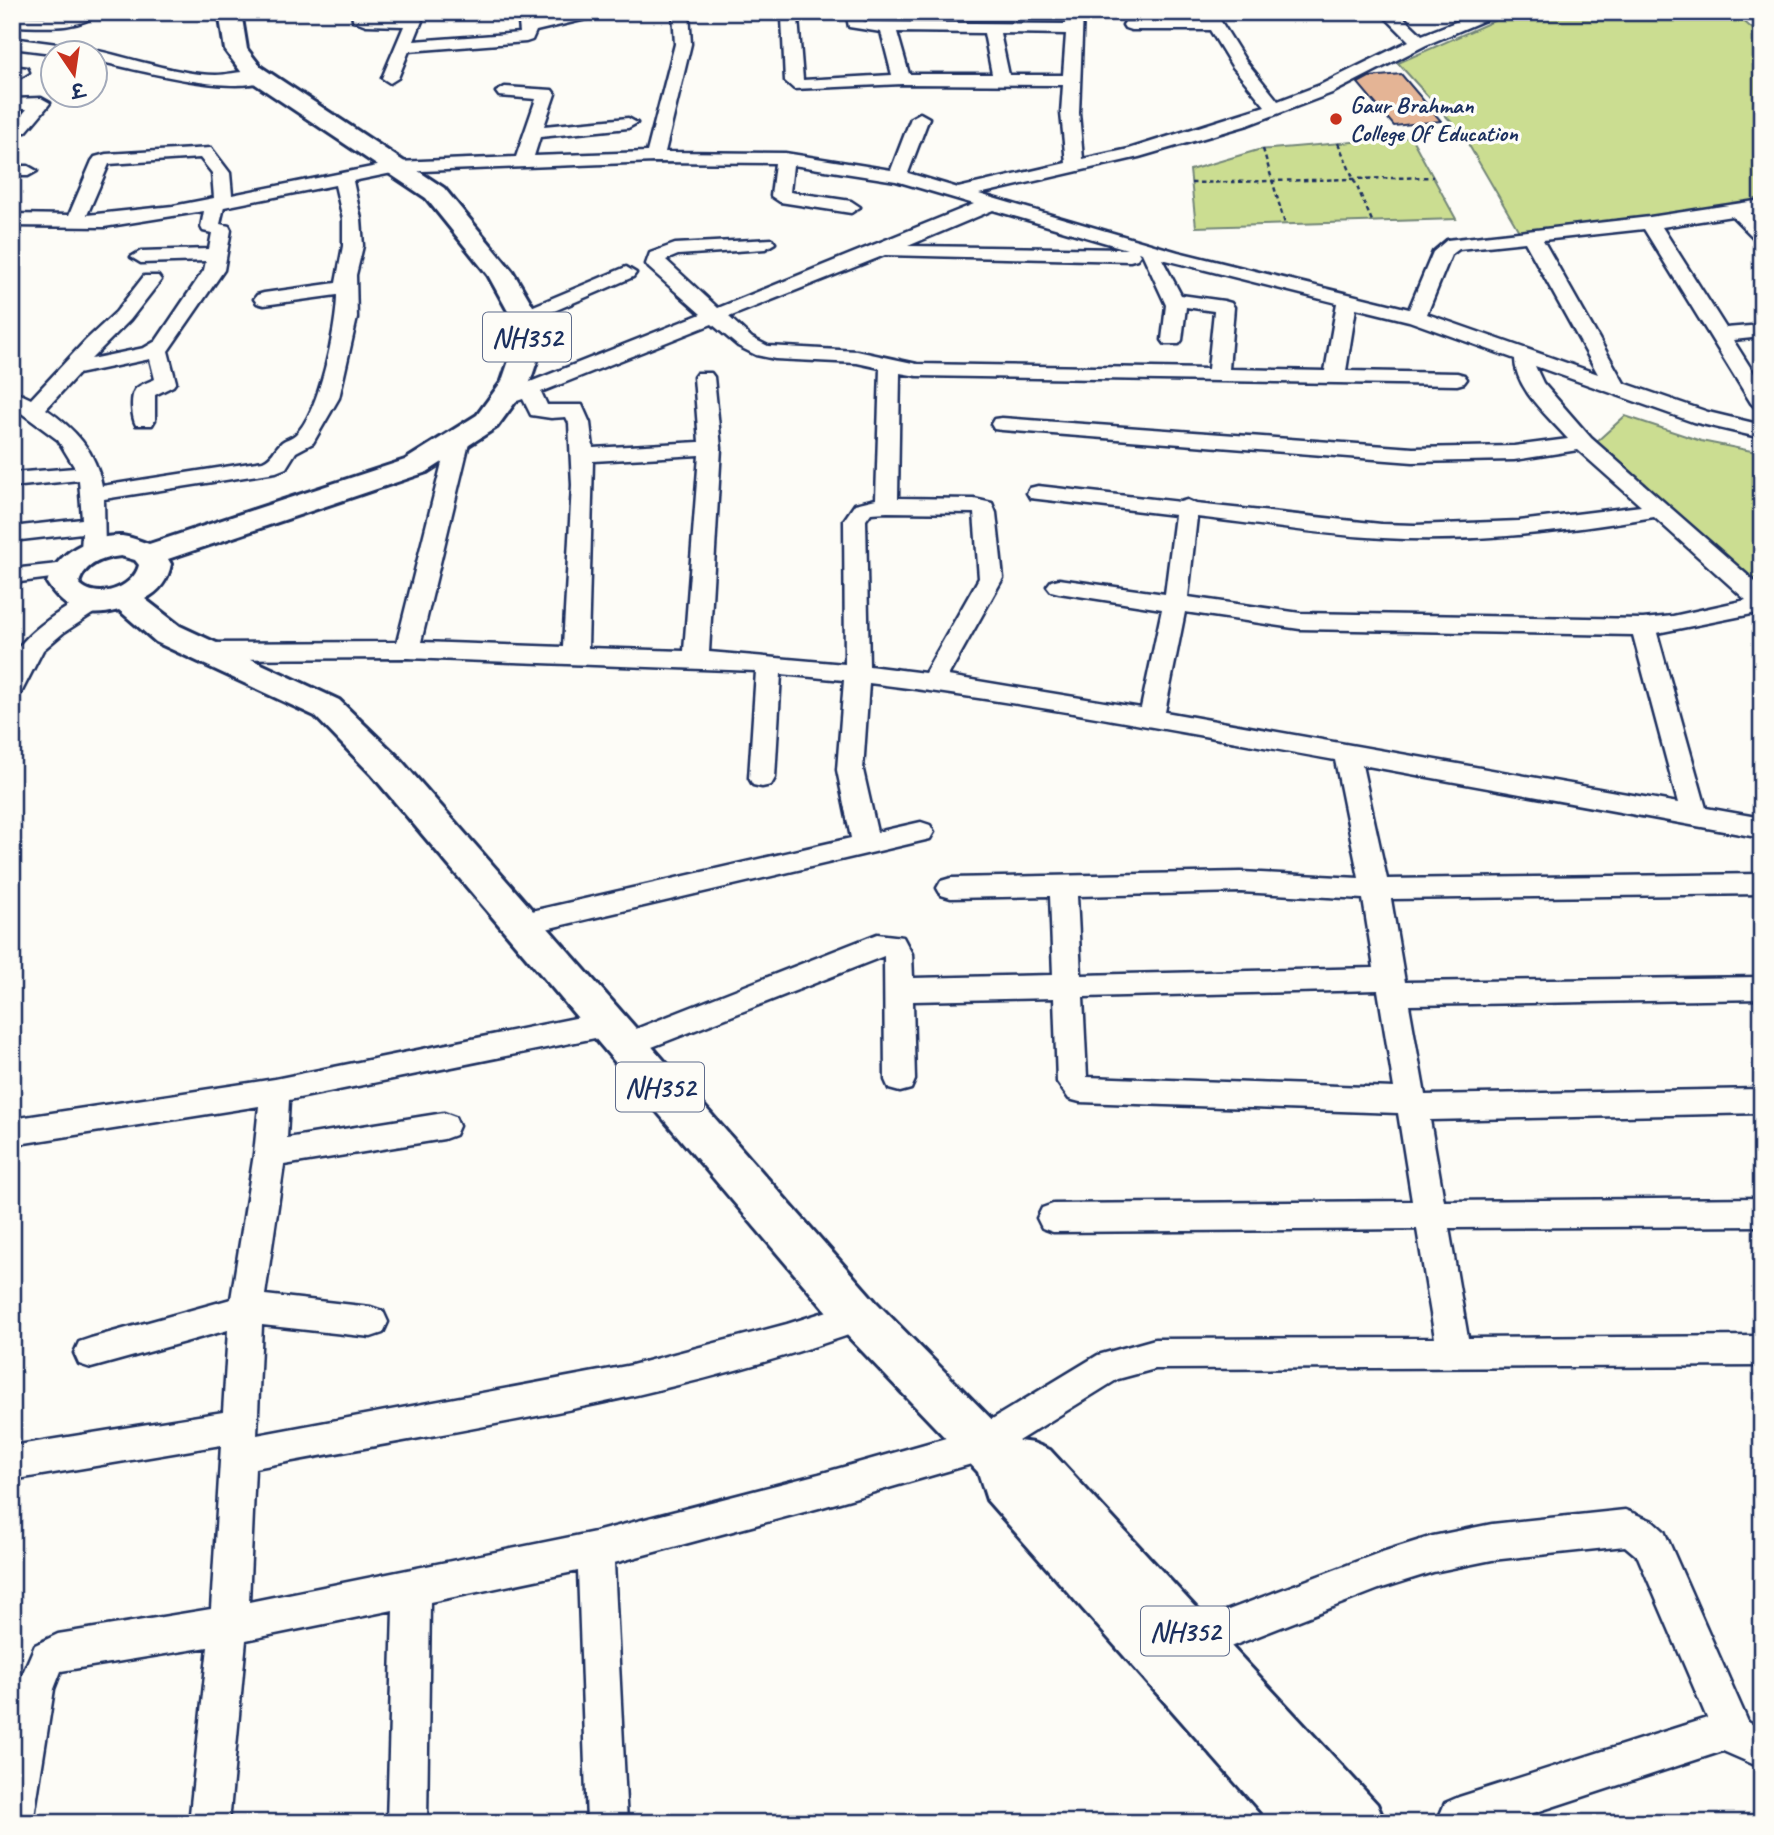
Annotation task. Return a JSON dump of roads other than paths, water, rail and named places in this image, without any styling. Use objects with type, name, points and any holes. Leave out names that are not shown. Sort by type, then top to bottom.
[{"type":"highway","name":"NH352","points":[[150,554],[416,466],[487,421],[516,382],[528,346],[524,317],[500,272],[435,193],[253,72],[236,50],[230,12]]},
{"type":"highway","points":[[67,570],[94,538],[142,549],[150,554],[155,561],[156,571],[152,579],[144,587],[111,600]]},
{"type":"highway","name":"NH352","points":[[67,570],[63,583],[74,597],[111,600],[135,608],[168,634],[200,651],[327,708],[385,766],[859,1315],[991,1453],[1004,1483],[1308,1823]]},
{"type":"highway","name":"NH352","points":[[991,1453],[1033,1466],[1358,1823]]},
{"type":"street","points":[[12,21],[61,22],[79,19],[91,12]]},
{"type":"street","points":[[360,12],[359,17],[366,20],[414,21],[390,78]]},
{"type":"street","points":[[403,47],[523,37],[528,35],[527,20],[597,12]]},
{"type":"street","points":[[655,157],[682,44],[681,12]]},
{"type":"street","points":[[855,12],[854,22],[859,27],[991,28],[1074,20],[1070,80],[1074,165]]},
{"type":"street","points":[[1388,12],[1420,42]]},
{"type":"street","points":[[957,194],[1133,153],[1275,108],[1326,89],[1420,42],[1496,12]]},
{"type":"street","points":[[790,18],[795,84],[902,79],[1070,80]]},
{"type":"street","points":[[1131,25],[1210,18],[1238,62],[1275,108]]},
{"type":"street","points":[[888,27],[902,79]]},
{"type":"street","points":[[991,28],[1001,78]]},
{"type":"street","points":[[12,43],[38,46]]},
{"type":"street","points":[[108,58],[193,78],[214,80],[260,77]]},
{"type":"street","points":[[505,92],[546,94],[523,162]]},
{"type":"street","points":[[12,104],[41,103],[20,128]]},
{"type":"street","points":[[898,176],[920,118]]},
{"type":"street","points":[[534,132],[628,123]]},
{"type":"street","points":[[72,369],[158,349],[209,279],[222,230],[210,226],[219,203],[222,173],[205,152],[103,159],[75,222]]},
{"type":"street","points":[[12,220],[104,221],[219,203],[397,167],[730,155],[785,158],[898,176],[1171,256],[1416,317],[1700,417],[1762,432]]},
{"type":"street","points":[[785,158],[780,196],[851,207]]},
{"type":"street","points":[[12,480],[90,484],[268,467],[278,463],[288,448],[305,438],[328,398],[337,350],[348,318],[345,288],[354,246],[352,219],[343,178]]},
{"type":"street","points":[[502,400],[990,204]]},
{"type":"street","points":[[1416,317],[1443,252],[1461,242],[1532,237],[1650,223],[1762,206]]},
{"type":"street","points":[[1736,210],[1762,235]]},
{"type":"street","points":[[1650,223],[1762,403]]},
{"type":"street","points":[[1532,237],[1617,388]]},
{"type":"street","points":[[765,243],[675,250],[657,257],[658,268],[745,342],[763,351],[857,357],[918,370],[1457,379]]},
{"type":"street","points":[[881,250],[1171,256]]},
{"type":"street","points":[[141,257],[217,255]]},
{"type":"street","points":[[1150,255],[1175,300],[1177,311],[1172,340]]},
{"type":"street","points":[[524,317],[626,273]]},
{"type":"street","points":[[32,410],[123,316],[151,280]]},
{"type":"street","points":[[264,299],[345,288]]},
{"type":"street","points":[[1175,300],[1224,307],[1218,376]]},
{"type":"street","points":[[1334,378],[1347,300]]},
{"type":"street","points":[[1720,335],[1762,331]]},
{"type":"street","points":[[144,419],[144,392],[166,382],[158,349]]},
{"type":"street","points":[[1525,354],[1524,367],[1533,385],[1583,443],[1762,602]]},
{"type":"street","points":[[887,505],[890,364]]},
{"type":"street","points":[[1740,368],[1762,367]]},
{"type":"street","points":[[696,660],[710,448],[704,377]]},
{"type":"street","points":[[530,390],[539,410],[578,413],[583,455],[575,656]]},
{"type":"street","points":[[12,396],[72,442],[90,484],[94,538],[12,534]]},
{"type":"street","points":[[1002,424],[1413,455],[1514,453],[1583,443]]},
{"type":"street","points":[[407,650],[459,439]]},
{"type":"street","points":[[583,455],[710,448]]},
{"type":"street","points":[[1038,493],[1187,507],[1381,531],[1434,533],[1602,519],[1656,510]]},
{"type":"street","points":[[866,845],[849,770],[857,673],[855,520],[856,514],[866,506],[974,506],[984,509],[991,578],[932,682]]},
{"type":"street","points":[[1151,718],[1175,605],[1187,507]]},
{"type":"street","points":[[12,576],[67,570]]},
{"type":"street","points":[[1059,586],[1175,605],[1300,621],[1643,626],[1673,624],[1762,602]]},
{"type":"street","points":[[12,687],[27,650],[41,637],[111,600]]},
{"type":"street","points":[[1643,626],[1695,818]]},
{"type":"street","points":[[12,637],[41,637]]},
{"type":"street","points":[[200,651],[407,650],[696,660],[857,673],[932,682],[1151,718],[1762,828]]},
{"type":"street","points":[[762,778],[769,664]]},
{"type":"street","points":[[1346,752],[1375,889],[1454,1354]]},
{"type":"street","points":[[520,924],[921,832]]},
{"type":"street","points":[[951,888],[1241,882],[1375,889],[1762,884]]},
{"type":"street","points":[[1063,885],[1072,1082],[1080,1090],[1410,1104],[1762,1101]]},
{"type":"street","points":[[12,1132],[615,1035],[877,945],[894,945],[896,948],[900,1080]]},
{"type":"street","points":[[899,990],[1069,986],[1762,988]]},
{"type":"street","points":[[209,1823],[229,1625],[246,1310],[270,1154],[275,1091]]},
{"type":"street","points":[[270,1154],[444,1126]]},
{"type":"street","points":[[1053,1218],[1762,1212]]},
{"type":"street","points":[[92,1353],[246,1310],[371,1322]]},
{"type":"street","points":[[12,1463],[238,1441],[632,1381],[787,1339],[859,1315]]},
{"type":"street","points":[[13,1823],[35,1689],[48,1658],[70,1650],[229,1625],[595,1550],[819,1491],[991,1453],[1110,1366],[1132,1358],[1195,1352],[1454,1354],[1762,1351]]},
{"type":"street","points":[[1194,1642],[1379,1571],[1433,1554],[1492,1542],[1625,1528],[1640,1533],[1651,1544],[1747,1739],[1459,1817]]},
{"type":"street","points":[[595,1550],[607,1823]]},
{"type":"street","points":[[407,1823],[412,1587]]},
{"type":"place","name":"Gaur Brahman College Of Education","points":[[1336,119]]}]
